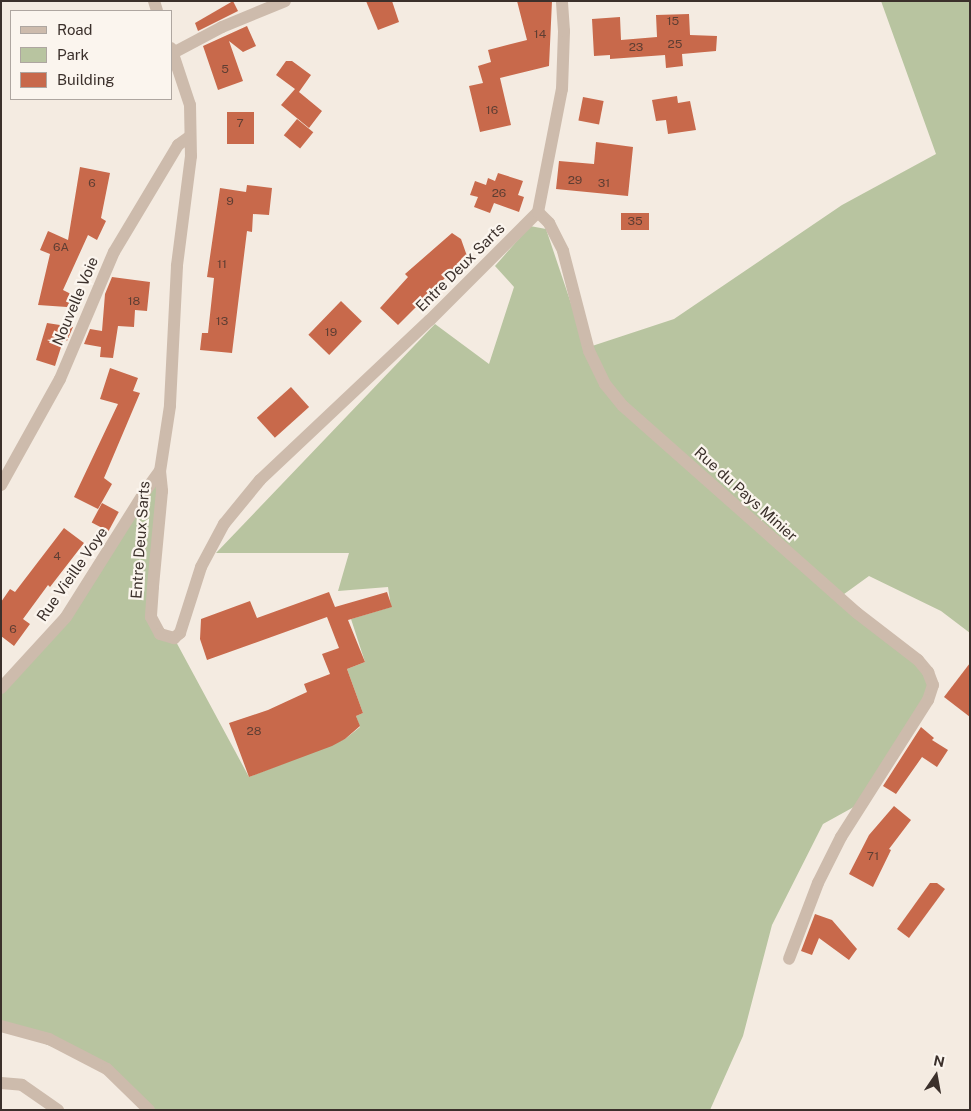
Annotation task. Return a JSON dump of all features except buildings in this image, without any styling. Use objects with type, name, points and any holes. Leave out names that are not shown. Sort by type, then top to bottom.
[{"type":"street","points":[[172,51],[222,27],[285,1]]},
{"type":"street","points":[[538,212],[562,89],[564,31],[562,1]]},
{"type":"street","name":"Entre Deux Sarts","points":[[172,51],[190,105],[191,156],[176,266],[170,406],[160,471],[162,491],[157,521],[151,617],[160,634],[174,638],[180,633],[201,567],[224,524],[260,480],[430,320],[538,212]]},
{"type":"street","name":"Nouvelle Voie","points":[[1,485],[60,379],[114,252],[178,145],[190,137]]},
{"type":"street","name":"Rue du Pays Minier","points":[[538,212],[549,223],[563,250],[590,352],[605,384],[622,406],[857,613],[918,660],[928,672],[932,685],[928,700],[841,837],[818,883],[789,959]]},
{"type":"street","name":"Rue Vieille Voye","points":[[1,688],[66,617],[160,471]]},
{"type":"street","points":[[1,1026],[49,1039],[107,1069],[149,1110]]},
{"type":"street","points":[[1,1083],[22,1085],[58,1110]]},
{"type":"green space","points":[[881,1],[970,1],[970,633],[941,611],[869,576],[840,597],[918,660],[933,685],[861,803],[823,824],[772,925],[743,1036],[710,1110],[149,1110],[107,1069],[1,1026],[1,688],[66,617],[160,471],[151,617],[174,638],[249,777],[345,739],[360,727],[356,716],[363,713],[347,669],[365,662],[351,619],[391,607],[388,587],[338,591],[349,553],[216,553],[435,324],[489,364],[514,287],[495,266],[530,226],[546,229],[586,348],[674,319],[842,205],[936,154]]}]
